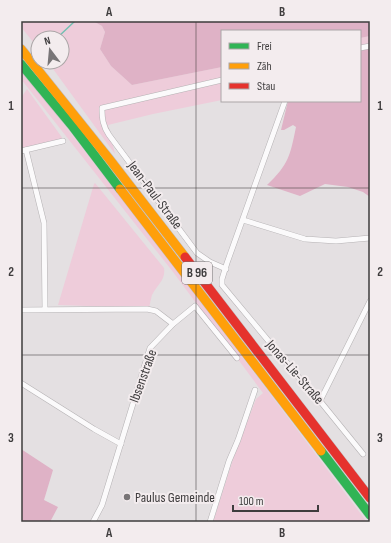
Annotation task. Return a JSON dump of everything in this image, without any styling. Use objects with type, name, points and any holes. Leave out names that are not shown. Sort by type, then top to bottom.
[{"type":"highway","name":"B 96","points":[[21,49],[80,121],[370,498]]},
{"type":"highway","name":"B 96","points":[[21,64],[78,133],[370,515]]},
{"type":"street","name":"Jean-Paul-Straße","points":[[221,80],[102,108],[103,123],[109,135],[197,253],[210,262],[226,269]]},
{"type":"street","points":[[226,269],[285,102]]},
{"type":"street","points":[[46,309],[44,223],[24,150],[63,141]]},
{"type":"street","points":[[243,220],[305,239],[336,241],[370,238]]},
{"type":"street","name":"Jonas-Lie-Straße","points":[[226,269],[222,279],[222,285],[363,454]]},
{"type":"street","points":[[320,401],[370,301]]},
{"type":"street","name":"Ibsenstraße","points":[[93,522],[102,505],[150,348],[195,306],[237,358]]},
{"type":"street","points":[[21,310],[147,309],[156,311],[174,324]]},
{"type":"street","points":[[21,383],[121,444]]},
{"type":"street","points":[[210,522],[229,461],[238,440],[255,390]]},
{"type":"shaded area","points":[[21,21],[93,21],[102,26],[105,32],[100,49],[111,66],[132,85],[221,67],[221,100],[108,125],[115,154],[54,70],[70,70],[70,30],[30,30],[30,38],[21,27]]},
{"type":"shaded area","points":[[93,21],[370,21],[370,36],[361,38],[361,30],[221,30],[221,67],[132,85],[111,66],[100,49],[105,32],[102,26]]},
{"type":"shaded area","points":[[370,36],[370,47],[361,49],[361,38]]},
{"type":"shaded area","points":[[370,48],[370,197],[363,192],[348,187],[325,184],[300,196],[267,185],[280,171],[290,153],[296,127],[293,125],[281,130],[288,102],[361,102],[361,50]]},
{"type":"shaded area","points":[[21,72],[52,109],[175,268],[367,522],[213,522],[234,456],[256,399],[263,393],[173,272],[21,79]]},
{"type":"shaded area","points":[[27,89],[66,143],[63,141],[21,151],[21,98]]},
{"type":"shaded area","points":[[95,183],[164,268],[164,276],[152,295],[149,308],[58,305]]},
{"type":"shaded area","points":[[21,449],[53,470],[44,500],[58,507],[50,522],[21,522]]},
{"type":"waterway","points":[[65,30],[75,21]]},
{"type":"traffic: fast","points":[[21,64],[73,127],[120,189]]},
{"type":"traffic: fast","points":[[321,451],[370,515]]},
{"type":"traffic: slow","points":[[21,49],[185,257]]},
{"type":"traffic: slow","points":[[120,189],[321,451]]},
{"type":"traffic: jam","points":[[185,257],[370,498]]},
{"type":"place","name":"Paulus Gemeinde","points":[[127,497]]}]
